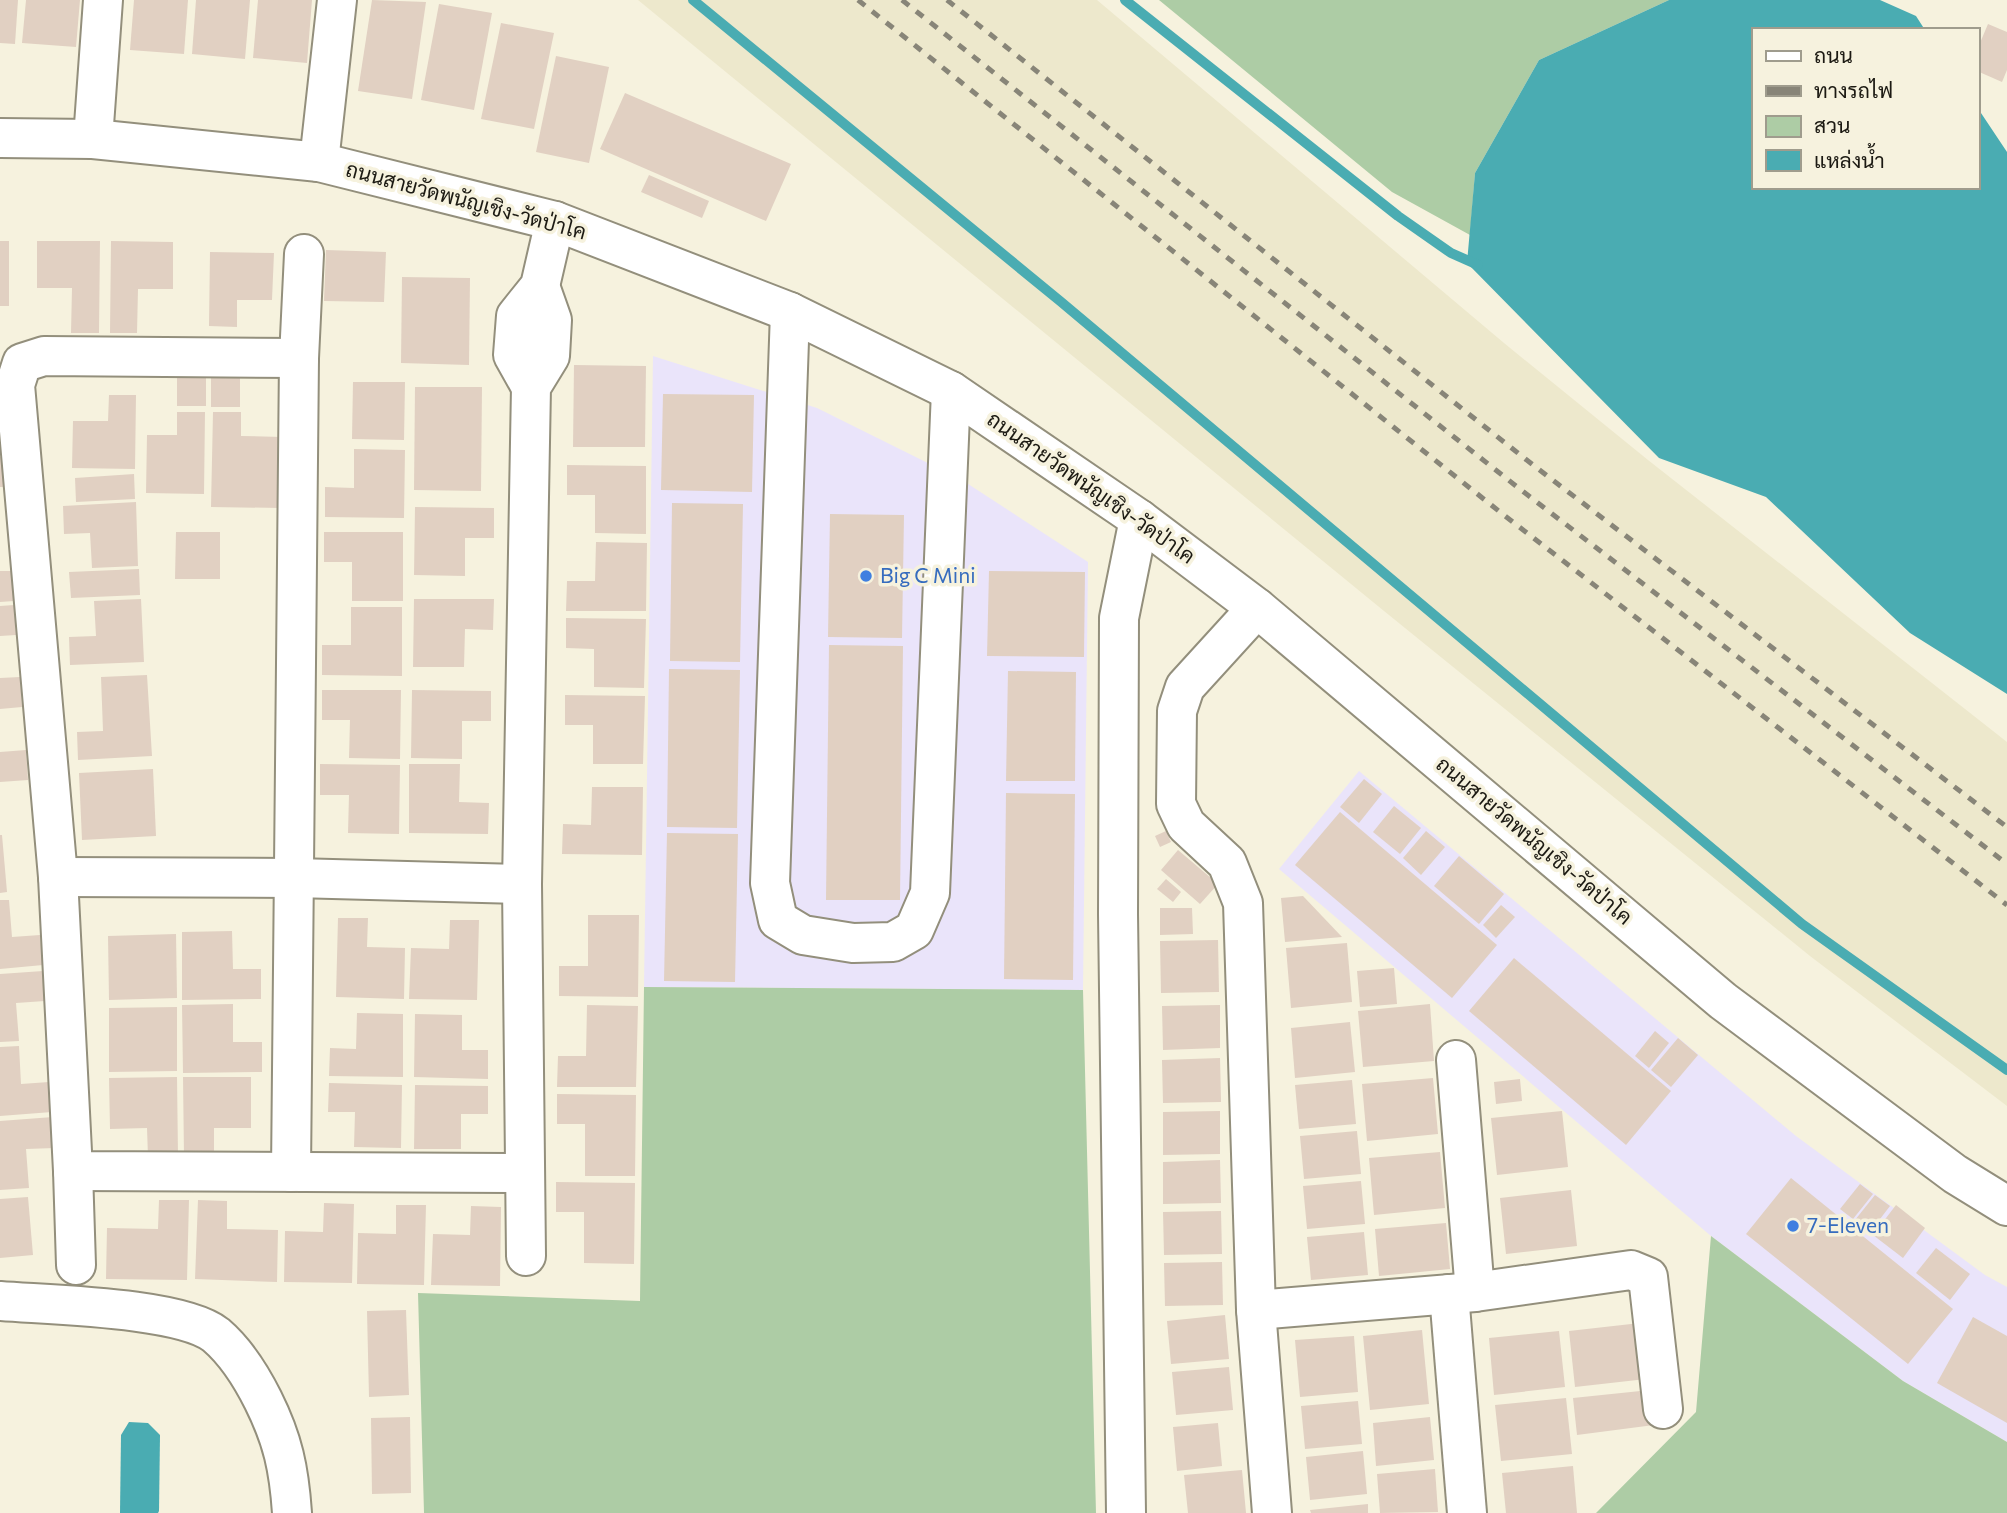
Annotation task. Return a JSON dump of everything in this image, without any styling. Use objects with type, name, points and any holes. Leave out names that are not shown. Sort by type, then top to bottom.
[{"type":"street","points":[[93,139],[103,0]]},
{"type":"street","points":[[318,162],[337,0]]},
{"type":"street","name":"ถนนสายวัดพนัญเชิง-วัดป่าโค","points":[[0,138],[93,139],[318,162],[555,221],[790,312],[951,391],[1139,519],[1257,608],[1723,1000],[1955,1174],[2007,1206]]},
{"type":"street","points":[[526,1256],[522,884],[531,387],[513,355],[516,316],[540,286],[555,221]]},
{"type":"street","points":[[291,1172],[299,358],[304,254]]},
{"type":"street","points":[[790,312],[770,883],[778,920],[803,935],[853,943],[892,942],[914,930],[930,893],[951,391]]},
{"type":"street","points":[[76,1265],[58,877],[16,385],[22,363],[44,356],[299,358]]},
{"type":"street","points":[[1126,1513],[1118,914],[1119,618],[1139,519]]},
{"type":"street","points":[[1257,608],[1185,687],[1177,711],[1175,804],[1186,825],[1227,863],[1243,903],[1256,1310],[1272,1513]]},
{"type":"street","points":[[58,877],[295,878],[522,884]]},
{"type":"street","points":[[1456,1060],[1467,1513]]},
{"type":"street","points":[[73,1171],[524,1173]]},
{"type":"street","points":[[1256,1310],[1462,1293],[1631,1270],[1648,1277],[1663,1409]]},
{"type":"street","points":[[0,1301],[156,1315],[179,1319],[214,1334],[237,1356],[277,1429],[290,1474],[292,1513]]},
{"type":"shaded area","points":[[638,0],[1097,0],[1504,343],[1648,460],[2007,742],[2007,1106],[1810,956]]},
{"type":"shaded area","points":[[653,356],[817,408],[962,480],[1088,562],[1083,990],[644,987]]},
{"type":"shaded area","points":[[1359,771],[1796,1136],[1985,1275],[2007,1287],[2007,1442],[1903,1381],[1711,1236],[1279,869]]},
{"type":"green space","points":[[1159,0],[1669,0],[1539,60],[1475,173],[1470,235],[1392,192]]},
{"type":"green space","points":[[644,987],[1083,990],[1096,1513],[424,1513],[418,1293],[640,1301]]},
{"type":"green space","points":[[1711,1236],[1903,1381],[2007,1442],[2007,1513],[1596,1513],[1696,1412]]},
{"type":"water","points":[[1669,0],[1880,0],[1916,16],[1924,28],[1752,28],[1752,189],[1979,189],[1979,110],[2007,152],[2007,694],[1910,633],[1766,497],[1659,458],[1467,263],[1475,173],[1539,60]]},
{"type":"water","points":[[129,1422],[148,1423],[160,1435],[158,1513],[120,1513],[121,1435]]},
{"type":"building","points":[[0,0],[18,0],[15,44],[0,43]]},
{"type":"building","points":[[26,0],[80,0],[76,47],[22,43]]},
{"type":"building","points":[[134,0],[188,0],[184,54],[130,50]]},
{"type":"building","points":[[196,0],[250,0],[245,59],[192,54]]},
{"type":"building","points":[[258,0],[312,0],[307,63],[253,58]]},
{"type":"building","points":[[372,0],[426,2],[412,99],[358,91]]},
{"type":"building","points":[[439,4],[492,13],[474,110],[421,100]]},
{"type":"building","points":[[501,23],[554,33],[534,129],[481,119]]},
{"type":"building","points":[[1988,24],[2007,32],[2007,70],[2002,82],[1979,72],[1979,45]]},
{"type":"building","points":[[556,56],[609,67],[589,163],[536,152]]},
{"type":"building","points":[[625,93],[791,164],[766,221],[600,149]]},
{"type":"building","points":[[649,175],[709,201],[702,218],[641,192]]},
{"type":"building","points":[[0,241],[9,241],[9,306],[0,306]]},
{"type":"building","points":[[37,241],[100,241],[99,333],[71,333],[72,288],[37,288]]},
{"type":"building","points":[[111,241],[173,242],[173,289],[138,289],[137,333],[110,333]]},
{"type":"building","points":[[326,250],[386,252],[384,302],[324,301]]},
{"type":"building","points":[[210,252],[274,253],[272,300],[237,300],[237,327],[209,326]]},
{"type":"building","points":[[402,277],[470,278],[469,365],[401,363]]},
{"type":"building","points":[[574,365],[646,366],[645,447],[573,447]]},
{"type":"building","points":[[206,375],[206,406],[177,406],[177,376]]},
{"type":"building","points":[[211,376],[240,377],[240,407],[211,407]]},
{"type":"building","points":[[353,382],[405,382],[404,440],[352,439]]},
{"type":"building","points":[[415,387],[482,387],[481,491],[414,490]]},
{"type":"building","points":[[663,394],[754,395],[752,492],[661,490]]},
{"type":"building","points":[[109,395],[136,395],[135,469],[72,468],[73,421],[108,421]]},
{"type":"building","points":[[177,412],[205,412],[204,494],[146,493],[147,435],[177,435]]},
{"type":"building","points":[[213,412],[241,412],[241,436],[282,437],[280,508],[211,507]]},
{"type":"building","points":[[354,449],[405,450],[404,518],[325,517],[325,487],[354,488]]},
{"type":"building","points":[[0,457],[3,457],[6,487],[0,487]]},
{"type":"building","points":[[567,465],[646,466],[646,534],[595,533],[595,495],[567,495]]},
{"type":"building","points":[[134,474],[135,499],[76,502],[75,478]]},
{"type":"building","points":[[136,502],[138,566],[92,568],[90,533],[64,534],[63,506]]},
{"type":"building","points":[[672,503],[743,504],[740,662],[670,661]]},
{"type":"building","points":[[415,507],[494,508],[494,538],[465,538],[465,576],[414,575]]},
{"type":"building","name":"Big C Mini","points":[[830,514],[904,515],[902,638],[828,637]]},
{"type":"building","points":[[176,532],[220,532],[220,579],[175,579]]},
{"type":"building","points":[[324,532],[403,532],[403,601],[352,601],[352,562],[324,562]]},
{"type":"building","points":[[596,542],[647,543],[646,611],[566,611],[567,581],[595,581]]},
{"type":"building","points":[[139,569],[140,595],[71,598],[69,572]]},
{"type":"building","points":[[0,571],[12,571],[14,601],[0,602]]},
{"type":"building","points":[[989,571],[1085,572],[1084,657],[987,656]]},
{"type":"building","points":[[141,599],[144,662],[70,665],[69,637],[96,636],[94,601]]},
{"type":"building","points":[[414,599],[494,599],[493,630],[465,629],[464,667],[413,667]]},
{"type":"building","points":[[14,605],[16,635],[0,636],[0,606]]},
{"type":"building","points":[[351,607],[402,607],[402,676],[322,675],[322,645],[351,645]]},
{"type":"building","points":[[566,618],[646,619],[644,688],[594,687],[594,649],[566,648]]},
{"type":"building","points":[[829,645],[903,646],[900,900],[826,900]]},
{"type":"building","points":[[669,669],[740,670],[737,828],[667,827]]},
{"type":"building","points":[[1008,671],[1076,672],[1075,781],[1006,781]]},
{"type":"building","points":[[147,675],[152,756],[78,760],[77,732],[103,731],[101,677]]},
{"type":"building","points":[[20,677],[22,707],[0,709],[0,678]]},
{"type":"building","points":[[322,690],[401,690],[400,759],[349,758],[350,720],[322,720]]},
{"type":"building","points":[[412,690],[491,691],[491,721],[462,721],[462,759],[411,758]]},
{"type":"building","points":[[565,695],[645,696],[643,764],[593,764],[593,725],[565,725]]},
{"type":"building","points":[[26,750],[28,780],[0,782],[0,752]]},
{"type":"building","points":[[320,764],[400,765],[399,834],[348,833],[349,795],[320,795]]},
{"type":"building","points":[[409,764],[460,764],[459,802],[489,803],[488,834],[409,833]]},
{"type":"building","points":[[153,769],[156,836],[82,840],[79,773]]},
{"type":"building","points":[[1364,779],[1382,794],[1359,823],[1340,807]]},
{"type":"building","points":[[592,787],[643,787],[642,855],[562,854],[563,824],[591,825]]},
{"type":"building","points":[[1006,793],[1075,794],[1073,980],[1004,979]]},
{"type":"building","points":[[1394,806],[1421,828],[1400,854],[1373,832]]},
{"type":"building","points":[[1340,812],[1497,945],[1452,998],[1295,865]]},
{"type":"building","points":[[1166,831],[1171,842],[1160,847],[1155,836]]},
{"type":"building","points":[[1426,831],[1445,847],[1421,875],[1403,858]]},
{"type":"building","points":[[667,833],[738,834],[735,982],[664,981]]},
{"type":"building","points":[[0,835],[7,892],[0,893]]},
{"type":"building","points":[[1178,850],[1218,884],[1200,904],[1161,870]]},
{"type":"building","points":[[1459,856],[1504,894],[1479,924],[1434,886]]},
{"type":"building","points":[[1166,879],[1181,892],[1173,902],[1157,889]]},
{"type":"building","points":[[1303,896],[1342,937],[1285,942],[1281,898]]},
{"type":"building","points":[[0,900],[9,900],[12,937],[40,935],[43,965],[0,969]]},
{"type":"building","points":[[1501,905],[1515,917],[1496,938],[1483,925]]},
{"type":"building","points":[[1160,908],[1192,908],[1193,934],[1160,935]]},
{"type":"building","points":[[588,915],[639,915],[638,997],[559,996],[559,966],[588,966]]},
{"type":"building","points":[[338,918],[368,918],[367,947],[405,948],[404,999],[336,997]]},
{"type":"building","points":[[450,920],[479,920],[477,1000],[409,999],[411,948],[449,949]]},
{"type":"building","points":[[232,931],[233,969],[261,969],[261,999],[182,1000],[182,932]]},
{"type":"building","points":[[176,934],[177,998],[109,1000],[108,936]]},
{"type":"building","points":[[1218,940],[1219,992],[1161,993],[1160,941]]},
{"type":"building","points":[[1347,943],[1352,1002],[1291,1008],[1286,948]]},
{"type":"building","points":[[1514,958],[1671,1091],[1626,1145],[1469,1011]]},
{"type":"building","points":[[1394,968],[1397,1004],[1360,1007],[1357,971]]},
{"type":"building","points":[[43,971],[45,1001],[16,1003],[19,1041],[0,1042],[0,974]]},
{"type":"building","points":[[233,1004],[233,1042],[262,1042],[262,1072],[183,1073],[182,1005]]},
{"type":"building","points":[[1430,1004],[1434,1061],[1363,1067],[1358,1011]]},
{"type":"building","points":[[587,1005],[638,1006],[636,1087],[557,1087],[558,1056],[586,1056]]},
{"type":"building","points":[[1220,1005],[1220,1048],[1163,1050],[1162,1006]]},
{"type":"building","points":[[177,1007],[177,1071],[109,1072],[109,1008]]},
{"type":"building","points":[[357,1013],[403,1014],[403,1077],[329,1076],[330,1048],[356,1049]]},
{"type":"building","points":[[415,1014],[462,1015],[462,1050],[488,1050],[488,1079],[414,1077]]},
{"type":"building","points":[[1350,1022],[1355,1072],[1295,1078],[1291,1028]]},
{"type":"building","points":[[1655,1031],[1669,1043],[1649,1068],[1635,1056]]},
{"type":"building","points":[[1678,1038],[1698,1055],[1671,1087],[1651,1070]]},
{"type":"building","points":[[19,1046],[21,1084],[49,1082],[52,1112],[0,1116],[0,1047]]},
{"type":"building","points":[[1220,1058],[1221,1102],[1163,1103],[1162,1060]]},
{"type":"building","points":[[177,1077],[178,1156],[148,1157],[147,1128],[110,1129],[109,1078]]},
{"type":"building","points":[[183,1077],[251,1077],[251,1128],[214,1128],[214,1157],[184,1157]]},
{"type":"building","points":[[1433,1078],[1438,1134],[1367,1141],[1362,1084]]},
{"type":"building","points":[[1520,1079],[1522,1101],[1496,1104],[1494,1082]]},
{"type":"building","points":[[1352,1080],[1356,1124],[1299,1129],[1295,1085]]},
{"type":"building","points":[[329,1083],[402,1085],[401,1148],[354,1147],[355,1112],[328,1112]]},
{"type":"building","points":[[415,1085],[488,1086],[488,1114],[461,1114],[461,1149],[414,1149]]},
{"type":"building","points":[[557,1094],[636,1095],[635,1176],[585,1176],[585,1124],[557,1124]]},
{"type":"building","points":[[1220,1111],[1220,1154],[1163,1155],[1163,1112]]},
{"type":"building","points":[[1562,1111],[1568,1167],[1497,1175],[1491,1118]]},
{"type":"building","points":[[53,1117],[55,1148],[26,1149],[29,1188],[0,1190],[0,1121]]},
{"type":"building","points":[[1357,1131],[1361,1174],[1304,1179],[1300,1136]]},
{"type":"building","points":[[1440,1152],[1445,1208],[1374,1215],[1369,1158]]},
{"type":"building","points":[[1220,1160],[1221,1203],[1163,1204],[1163,1162]]},
{"type":"building","points":[[1791,1178],[1953,1309],[1908,1364],[1746,1234]]},
{"type":"building","points":[[1361,1181],[1365,1224],[1307,1229],[1303,1186]]},
{"type":"building","points":[[556,1182],[635,1183],[634,1264],[584,1263],[584,1212],[556,1212]]},
{"type":"building","points":[[1860,1184],[1873,1194],[1853,1219],[1840,1209]]},
{"type":"building","points":[[1571,1190],[1577,1246],[1506,1254],[1500,1198]]},
{"type":"building","points":[[1875,1195],[1890,1206],[1870,1232],[1855,1220]]},
{"type":"building","points":[[28,1197],[33,1255],[0,1258],[0,1199]]},
{"type":"building","points":[[159,1200],[189,1200],[187,1280],[106,1279],[107,1228],[158,1229]]},
{"type":"building","points":[[198,1200],[227,1201],[227,1229],[278,1230],[277,1282],[195,1279]]},
{"type":"building","points":[[324,1203],[354,1204],[352,1283],[284,1282],[285,1231],[323,1232]]},
{"type":"building","points":[[396,1205],[426,1205],[424,1285],[357,1284],[358,1233],[396,1234]]},
{"type":"building","points":[[1896,1205],[1925,1228],[1903,1258],[1873,1235]]},
{"type":"building","points":[[471,1206],[501,1207],[500,1286],[431,1285],[433,1234],[470,1235]]},
{"type":"building","points":[[1221,1211],[1222,1254],[1164,1255],[1163,1212]]},
{"type":"building","points":[[1446,1223],[1450,1269],[1379,1276],[1375,1229]]},
{"type":"building","points":[[1364,1232],[1368,1275],[1311,1280],[1307,1237]]},
{"type":"building","points":[[1936,1248],[1970,1274],[1950,1300],[1916,1273]]},
{"type":"building","points":[[1222,1262],[1223,1305],[1165,1306],[1164,1263]]},
{"type":"building","points":[[406,1310],[409,1395],[369,1397],[367,1311]]},
{"type":"building","points":[[1225,1315],[1229,1359],[1171,1364],[1167,1321]]},
{"type":"building","points":[[1973,1317],[2007,1336],[2007,1423],[1937,1383]]},
{"type":"building","points":[[1640,1323],[1646,1379],[1575,1387],[1569,1331]]},
{"type":"building","points":[[1422,1330],[1429,1404],[1370,1410],[1363,1336]]},
{"type":"building","points":[[1559,1331],[1565,1387],[1494,1395],[1489,1338]]},
{"type":"building","points":[[1354,1336],[1358,1392],[1300,1397],[1295,1340]]},
{"type":"building","points":[[1229,1367],[1233,1410],[1176,1415],[1172,1372]]},
{"type":"building","points":[[1650,1390],[1654,1425],[1577,1435],[1573,1398]]},
{"type":"building","points":[[1566,1398],[1572,1454],[1501,1461],[1495,1405]]},
{"type":"building","points":[[1358,1401],[1362,1444],[1305,1449],[1301,1406]]},
{"type":"building","points":[[410,1417],[411,1493],[372,1494],[371,1418]]},
{"type":"building","points":[[1430,1417],[1434,1460],[1376,1466],[1373,1423]]},
{"type":"building","points":[[1218,1423],[1222,1466],[1177,1471],[1173,1427]]},
{"type":"building","points":[[1363,1451],[1367,1494],[1310,1500],[1306,1457]]},
{"type":"building","points":[[1573,1466],[1577,1513],[1506,1513],[1502,1473]]},
{"type":"building","points":[[1435,1469],[1438,1512],[1380,1513],[1377,1474]]},
{"type":"building","points":[[1242,1470],[1246,1513],[1188,1513],[1184,1475]]},
{"type":"building","points":[[1368,1504],[1368,1513],[1311,1513],[1310,1510]]},
{"type":"waterway","points":[[693,0],[1060,301],[1802,924],[2007,1070]]},
{"type":"waterway","points":[[1125,0],[1398,216],[1451,253],[1478,265]]},
{"type":"railway","points":[[858,0],[1500,512],[2007,905]]},
{"type":"railway","points":[[902,0],[1516,486],[2007,864]]},
{"type":"railway","points":[[947,0],[1533,465],[2007,827]]},
{"type":"place","name":"Big C Mini","points":[[866,576]]},
{"type":"place","name":"7-Eleven","points":[[1793,1226]]}]
